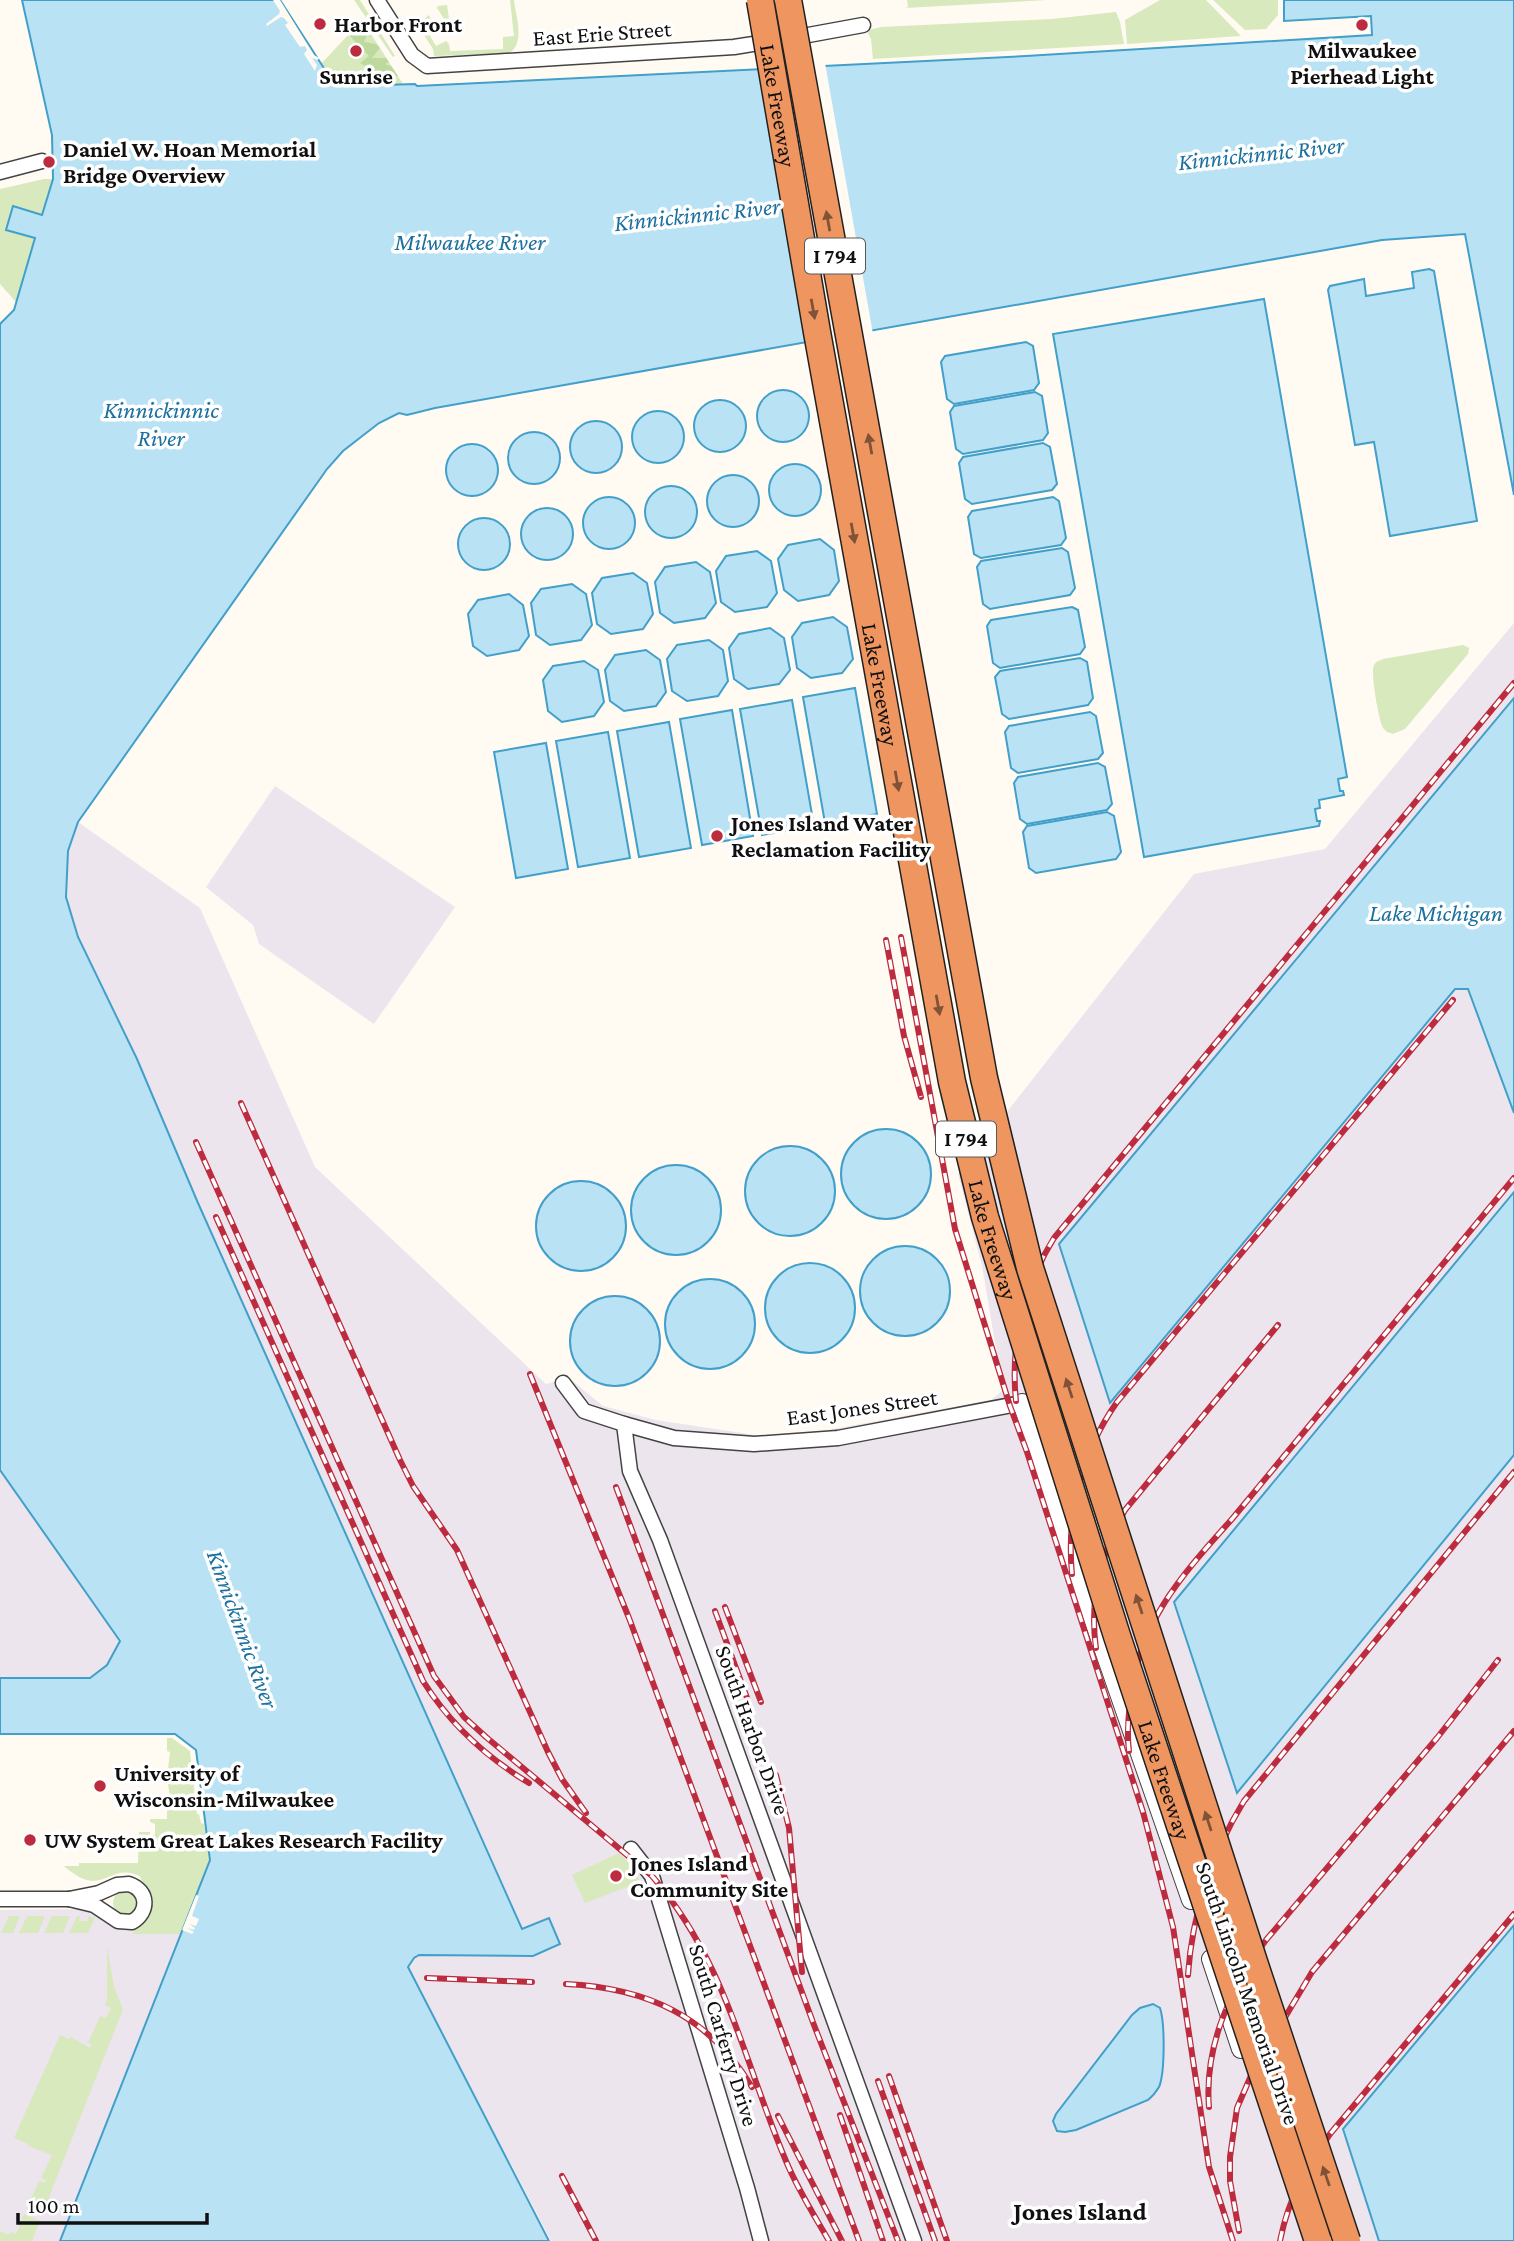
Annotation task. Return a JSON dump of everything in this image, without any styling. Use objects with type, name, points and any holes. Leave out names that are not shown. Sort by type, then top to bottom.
[{"type":"highway","name":"Lake Freeway","points":[[760,0],[817,332],[958,1109],[985,1217],[1117,1636],[1318,2241]]},
{"type":"highway","name":"Lake Freeway","points":[[788,0],[984,1078],[1030,1268],[1254,1962],[1348,2241]]},
{"type":"street","name":"East Erie Street","points":[[377,0],[412,55],[424,65],[431,66],[734,47],[863,25]]},
{"type":"street","points":[[0,172],[42,161]]},
{"type":"street","points":[[563,1383],[584,1411],[624,1424]]},
{"type":"street","name":"East Jones Street","points":[[624,1424],[674,1438],[754,1444],[838,1438],[1022,1403]]},
{"type":"street","name":"South Lincoln Memorial Drive","points":[[1022,1403],[1076,1570],[1196,1913],[1306,2241]]},
{"type":"street","name":"South Harbor Drive","points":[[624,1424],[630,1471],[660,1540],[914,2241]]},
{"type":"street","name":"South Carferry Drive","points":[[631,1850],[652,1876],[761,2241]]},
{"type":"street","points":[[0,1899],[69,1899],[129,1884],[142,1893],[144,1908],[137,1918],[125,1923],[94,1905],[69,1899]]},
{"type":"shaded area","points":[[1514,623],[1514,698],[1059,1244],[1110,1402],[1455,989],[1467,989],[1514,1113],[1514,1192],[1174,1602],[1237,1793],[1514,1455],[1514,1925],[1343,2129],[1379,2241],[551,2241],[408,1967],[419,1955],[533,1956],[549,1918],[523,1929],[198,1203],[137,1059],[78,937],[66,897],[68,851],[78,822],[200,908],[315,1167],[546,1384],[569,1378],[603,1406],[656,1420],[762,1436],[801,1435],[991,1400],[1003,1390],[982,1266],[958,1174],[1194,874],[1325,849]]},
{"type":"shaded area","points":[[275,786],[455,907],[374,1024],[259,944],[253,925],[206,887]]},
{"type":"shaded area","points":[[0,1470],[120,1641],[107,1665],[90,1678],[0,1678]]},
{"type":"shaded area","points":[[86,1909],[134,1927],[134,1934],[180,1934],[60,2241],[0,2241],[0,1910]]},
{"type":"green space","points":[[354,0],[360,0],[395,56],[393,57]]},
{"type":"green space","points":[[510,0],[514,0],[518,36],[515,48],[510,53],[434,56],[433,49],[417,24],[429,15],[431,20],[424,26],[436,46],[446,41],[450,51],[503,49],[503,37],[514,36]]},
{"type":"green space","points":[[907,0],[1047,0],[905,8],[908,7]]},
{"type":"green space","points":[[1160,0],[1206,0],[1241,36],[1127,44],[1125,20]]},
{"type":"green space","points":[[1213,0],[1278,0],[1278,15],[1266,29],[1245,30]]},
{"type":"green space","points":[[447,5],[449,19],[458,19],[459,28],[456,31],[451,30],[437,8]]},
{"type":"green space","points":[[1116,12],[1124,44],[873,59],[868,33],[869,30],[881,27],[1052,19]]},
{"type":"green space","points":[[362,20],[403,84],[369,86],[348,83],[338,80],[321,64]]},
{"type":"green space","points":[[362,20],[371,35],[370,37],[364,29],[359,30],[367,35],[364,42],[376,44],[380,48],[372,58],[386,58],[389,62],[385,64],[391,66],[398,76],[374,77],[366,66],[360,63],[369,56],[351,37],[350,32]]},
{"type":"green space","points":[[53,179],[16,302],[0,284],[0,189]]},
{"type":"green space","points":[[1463,645],[1469,648],[1468,654],[1405,729],[1393,734],[1386,731],[1381,724],[1373,677],[1374,665],[1383,659]]},
{"type":"green space","points":[[167,1738],[172,1738],[190,1751],[197,1814],[204,1824],[210,1860],[180,1934],[133,1934],[134,1927],[146,1918],[152,1906],[150,1892],[140,1876],[119,1873],[97,1881],[88,1880],[64,1866],[79,1866],[79,1863],[138,1863],[139,1832],[155,1835],[155,1824],[150,1822],[150,1819],[167,1819],[167,1806],[171,1805],[167,1777],[170,1752],[167,1751]]},
{"type":"green space","points":[[619,1853],[635,1869],[640,1882],[585,1903],[572,1875]]},
{"type":"green space","points":[[126,1890],[135,1894],[139,1903],[135,1912],[126,1916],[117,1912],[113,1903],[117,1894]]},
{"type":"green space","points":[[9,1916],[20,1916],[13,1933],[1,1933]]},
{"type":"green space","points":[[27,1916],[45,1916],[38,1933],[19,1933]]},
{"type":"green space","points":[[52,1916],[70,1916],[63,1933],[44,1933]]},
{"type":"green space","points":[[77,1916],[80,1916],[79,1921],[87,1921],[89,1916],[95,1918],[88,1933],[69,1933]]},
{"type":"green space","points":[[107,1946],[114,1987],[123,2009],[42,2215],[34,2212],[37,2201],[31,2199],[39,2181],[45,2183],[46,2180],[41,2178],[52,2155],[14,2138],[60,2035],[69,2039],[71,2037],[90,2048],[91,2044],[88,2043],[100,2016],[106,2018],[111,2008],[105,2005]]},
{"type":"green space","points":[[24,2214],[40,2221],[32,2241],[0,2241],[0,2231],[9,2235],[11,2232],[16,2234]]},
{"type":"water","points":[[22,0],[280,0],[329,76],[351,86],[417,86],[1026,56],[1372,35],[1371,16],[1284,21],[1284,0],[1514,0],[1514,495],[1465,234],[1382,240],[407,415],[399,413],[379,423],[343,451],[327,469],[78,822],[68,851],[66,897],[78,937],[137,1059],[198,1203],[522,1929],[549,1918],[560,1944],[533,1956],[419,1955],[408,1967],[549,2241],[60,2241],[210,1860],[196,1750],[175,1734],[0,1734],[0,1678],[90,1678],[107,1665],[120,1641],[0,1470],[0,324],[14,310],[35,238],[6,230],[13,206],[42,215],[53,179],[52,135]]},
{"type":"water","points":[[1429,269],[1434,271],[1477,521],[1390,536],[1374,442],[1355,445],[1328,290],[1330,286],[1364,279],[1366,296],[1414,288],[1412,272]]},
{"type":"water","points":[[1264,299],[1347,777],[1338,779],[1340,791],[1343,791],[1344,795],[1319,800],[1320,808],[1315,809],[1317,821],[1320,821],[1319,826],[1144,857],[1053,334]]},
{"type":"water","points":[[1026,342],[1033,346],[1039,383],[1034,390],[954,404],[947,399],[941,362],[945,356]]},
{"type":"water","points":[[783,390],[793,392],[801,398],[807,406],[807,426],[801,434],[793,440],[783,442],[773,440],[765,434],[759,426],[757,416],[759,406],[765,398],[773,392]]},
{"type":"water","points":[[1035,392],[1042,396],[1048,433],[1043,440],[963,454],[956,449],[950,412],[954,406]]},
{"type":"water","points":[[720,400],[730,402],[738,408],[744,416],[744,436],[738,444],[730,450],[720,452],[710,450],[702,444],[696,436],[694,426],[696,416],[702,408],[710,402]]},
{"type":"water","points":[[658,411],[668,413],[676,419],[682,427],[682,447],[676,455],[668,461],[658,463],[648,461],[640,455],[634,447],[632,437],[634,427],[640,419],[648,413]]},
{"type":"water","points":[[596,421],[606,423],[614,429],[620,437],[620,457],[614,465],[606,471],[596,473],[586,471],[578,465],[572,457],[570,447],[572,437],[578,429],[586,423]]},
{"type":"water","points":[[534,432],[544,434],[552,440],[558,448],[558,468],[552,476],[544,482],[534,484],[524,482],[516,476],[510,468],[508,458],[510,448],[516,440],[524,434]]},
{"type":"water","points":[[1043,443],[1050,447],[1057,484],[1052,490],[972,504],[965,499],[959,463],[963,457]]},
{"type":"water","points":[[472,444],[482,446],[490,452],[496,460],[496,480],[490,488],[482,494],[472,496],[462,494],[454,488],[448,480],[446,470],[448,460],[454,452],[462,446]]},
{"type":"water","points":[[795,464],[805,466],[813,472],[819,480],[819,500],[813,508],[805,514],[795,516],[785,514],[777,508],[771,500],[769,490],[771,480],[777,472],[785,466]]},
{"type":"water","points":[[733,475],[743,477],[751,483],[757,491],[757,511],[751,519],[743,525],[733,527],[723,525],[715,519],[709,511],[707,501],[709,491],[715,483],[723,477]]},
{"type":"water","points":[[671,486],[681,488],[689,494],[695,502],[695,522],[689,530],[681,536],[671,538],[661,536],[653,530],[647,522],[645,512],[647,502],[653,494],[661,488]]},
{"type":"water","points":[[609,497],[619,499],[627,505],[633,513],[633,533],[627,541],[619,547],[609,549],[599,547],[591,541],[585,533],[583,523],[585,513],[591,505],[599,499]]},
{"type":"water","points":[[1053,497],[1059,501],[1066,538],[1061,545],[981,558],[974,554],[968,517],[972,511]]},
{"type":"water","points":[[547,508],[557,510],[565,516],[571,524],[571,544],[565,552],[557,558],[547,560],[537,558],[529,552],[523,544],[521,534],[523,524],[529,516],[537,510]]},
{"type":"water","points":[[484,518],[494,520],[502,526],[508,534],[508,554],[502,562],[494,568],[484,570],[474,568],[466,562],[460,554],[458,544],[460,534],[466,526],[474,520]]},
{"type":"water","points":[[820,539],[834,550],[839,581],[829,595],[798,601],[784,590],[778,559],[788,545]]},
{"type":"water","points":[[1062,548],[1068,552],[1075,588],[1070,595],[990,609],[983,604],[977,567],[981,561]]},
{"type":"water","points":[[757,551],[771,561],[777,593],[767,607],[735,612],[721,602],[716,571],[726,556]]},
{"type":"water","points":[[696,562],[710,572],[716,603],[705,618],[674,623],[660,613],[655,582],[665,567]]},
{"type":"water","points":[[633,573],[647,583],[653,614],[643,629],[611,634],[597,624],[592,593],[602,578]]},
{"type":"water","points":[[572,584],[586,594],[592,625],[581,640],[550,645],[536,635],[531,603],[541,589]]},
{"type":"water","points":[[509,594],[523,605],[529,636],[519,650],[487,656],[473,646],[468,614],[478,600]]},
{"type":"water","points":[[1072,607],[1078,610],[1085,647],[1080,654],[1000,668],[993,663],[987,626],[991,620]]},
{"type":"water","points":[[833,617],[847,627],[853,659],[842,673],[811,678],[797,668],[792,637],[802,623]]},
{"type":"water","points":[[770,628],[784,638],[790,670],[779,684],[748,689],[734,679],[729,648],[739,634]]},
{"type":"water","points":[[709,640],[723,650],[728,681],[718,696],[687,701],[672,691],[667,659],[677,645]]},
{"type":"water","points":[[646,650],[660,660],[666,692],[656,706],[624,711],[610,701],[605,670],[615,655]]},
{"type":"water","points":[[1080,658],[1087,662],[1093,698],[1088,705],[1009,719],[1002,714],[995,677],[1000,671]]},
{"type":"water","points":[[584,661],[598,670],[604,702],[594,716],[562,722],[548,711],[543,680],[553,666]]},
{"type":"water","points":[[855,688],[877,814],[825,823],[803,697]]},
{"type":"water","name":"Lake Michigan","points":[[1514,698],[1514,1113],[1468,989],[1455,989],[1110,1403],[1059,1244]]},
{"type":"water","points":[[792,700],[814,826],[762,835],[740,709]]},
{"type":"water","points":[[732,710],[753,836],[702,845],[680,719]]},
{"type":"water","points":[[1090,712],[1096,716],[1103,753],[1098,759],[1018,773],[1011,768],[1005,732],[1009,726]]},
{"type":"water","points":[[669,722],[691,848],[639,857],[617,731]]},
{"type":"water","points":[[608,732],[630,858],[578,867],[556,741]]},
{"type":"water","points":[[546,743],[568,869],[516,878],[494,752]]},
{"type":"water","points":[[1098,763],[1105,767],[1112,804],[1107,810],[1027,824],[1020,819],[1014,783],[1018,777]]},
{"type":"water","points":[[1107,812],[1114,816],[1121,852],[1116,859],[1036,873],[1029,868],[1023,832],[1027,826]]},
{"type":"water","points":[[886,1129],[903,1132],[918,1142],[928,1157],[931,1174],[928,1191],[918,1206],[903,1216],[886,1219],[869,1216],[854,1206],[844,1191],[841,1174],[844,1157],[854,1142],[869,1132]]},
{"type":"water","points":[[790,1146],[807,1149],[822,1159],[832,1174],[835,1191],[832,1208],[822,1223],[807,1233],[790,1236],[773,1233],[758,1223],[748,1208],[745,1191],[748,1174],[758,1159],[773,1149]]},
{"type":"water","points":[[676,1165],[693,1168],[708,1178],[718,1193],[721,1210],[718,1227],[708,1242],[693,1252],[676,1255],[659,1252],[644,1242],[634,1227],[631,1210],[634,1193],[644,1178],[659,1168]]},
{"type":"water","points":[[581,1181],[598,1184],[613,1194],[623,1209],[626,1226],[623,1243],[613,1258],[598,1268],[581,1271],[564,1268],[549,1258],[539,1243],[536,1226],[539,1209],[549,1194],[564,1184]]},
{"type":"water","points":[[1514,1192],[1514,1455],[1237,1793],[1174,1602]]},
{"type":"water","points":[[905,1246],[922,1249],[937,1259],[947,1274],[950,1291],[947,1308],[937,1323],[922,1333],[905,1336],[888,1333],[873,1323],[863,1308],[860,1291],[863,1274],[873,1259],[888,1249]]},
{"type":"water","points":[[810,1263],[827,1266],[842,1276],[852,1291],[855,1308],[852,1325],[842,1340],[827,1350],[810,1353],[793,1350],[778,1340],[768,1325],[765,1308],[768,1291],[778,1276],[793,1266]]},
{"type":"water","points":[[710,1279],[727,1282],[742,1292],[752,1307],[755,1324],[752,1341],[742,1356],[727,1366],[710,1369],[693,1366],[678,1356],[668,1341],[665,1324],[668,1307],[678,1292],[693,1282]]},
{"type":"water","points":[[615,1296],[632,1299],[647,1309],[657,1324],[660,1341],[657,1358],[647,1373],[632,1383],[615,1386],[598,1383],[583,1373],[573,1358],[570,1341],[573,1324],[583,1309],[598,1299]]},
{"type":"water","points":[[1514,1925],[1514,2241],[1379,2241],[1343,2129]]},
{"type":"water","points":[[1153,2004],[1160,2008],[1163,2036],[1161,2080],[1156,2092],[1148,2100],[1076,2130],[1057,2131],[1053,2121],[1056,2114],[1132,2015],[1140,2008]]},
{"type":"pier","points":[[273,0],[280,0],[314,55],[319,58],[312,58],[317,65],[315,71],[304,54],[307,50],[305,46],[300,47],[285,25],[288,23],[284,18],[281,17],[267,26],[280,11]]},
{"type":"pier","points":[[825,63],[873,334],[807,345],[757,66]]},
{"type":"pier","points":[[196,1895],[199,1896],[192,1916],[199,1919],[196,1926],[189,1924],[194,1930],[187,1928],[194,1932],[192,1934],[182,1930]]},
{"type":"railway","points":[[1016,1401],[1017,1337],[1027,1296],[1054,1238],[1514,683]]},
{"type":"railway","points":[[901,937],[955,1229],[1143,1812],[1173,1927],[1209,2167],[1233,2241]]},
{"type":"railway","points":[[886,940],[904,1036],[921,1097]]},
{"type":"railway","points":[[1072,1574],[1072,1528],[1079,1484],[1094,1441],[1117,1402],[1453,1000]]},
{"type":"railway","points":[[241,1103],[400,1460],[413,1486],[457,1550],[548,1752],[562,1779],[586,1813]]},
{"type":"railway","points":[[196,1142],[434,1676],[464,1717],[652,1876],[678,1909],[716,1978],[786,2161],[829,2241]]},
{"type":"railway","points":[[1129,1751],[1128,1721],[1134,1675],[1142,1649],[1164,1603],[1179,1581],[1514,1178]]},
{"type":"railway","points":[[216,1217],[423,1681],[445,1711],[470,1738],[498,1762],[529,1783]]},
{"type":"railway","points":[[1096,1648],[1094,1612],[1099,1577],[1109,1543],[1125,1510],[1278,1325]]},
{"type":"railway","points":[[530,1374],[629,1618],[859,2241]]},
{"type":"railway","points":[[1188,1975],[1194,1929],[1213,1863],[1244,1801],[1514,1472]]},
{"type":"railway","points":[[616,1487],[814,2025],[898,2241]]},
{"type":"railway","points":[[725,1607],[761,1702]]},
{"type":"railway","points":[[715,1611],[750,1706]]},
{"type":"railway","points":[[1209,2107],[1211,2062],[1222,2018],[1253,1958],[1437,1738],[1498,1660]]},
{"type":"railway","points":[[1239,2231],[1230,2181],[1230,2157],[1237,2108],[1253,2071],[1312,1972],[1514,1731]]},
{"type":"railway","points":[[776,1775],[789,1828],[802,1972]]},
{"type":"railway","points":[[1280,2241],[1288,2210],[1299,2184],[1330,2134],[1514,1914]]},
{"type":"railway","points":[[427,1978],[532,1982]]},
{"type":"railway","points":[[566,1984],[623,1992],[673,2010],[696,2024],[716,2042],[735,2062],[752,2087]]},
{"type":"railway","points":[[889,2076],[947,2241]]},
{"type":"railway","points":[[878,2081],[935,2241]]},
{"type":"railway","points":[[840,2115],[883,2241]]},
{"type":"railway","points":[[778,2116],[842,2241]]},
{"type":"railway","points":[[562,2176],[596,2241]]},
{"type":"place","name":"Harbor Front","points":[[320,24]]},
{"type":"place","name":"Milwaukee Pierhead Light","points":[[1362,25]]},
{"type":"place","name":"Sunrise","points":[[356,51]]},
{"type":"place","name":"Daniel W. Hoan Memorial Bridge Overview","points":[[49,162]]},
{"type":"place","name":"Jones Island Water Reclamation Facility","points":[[717,836]]},
{"type":"place","name":"University of Wisconsin-Milwaukee","points":[[100,1786]]},
{"type":"place","name":"UW System Great Lakes Research Facility","points":[[30,1840]]},
{"type":"place","name":"Jones Island Community Site","points":[[616,1876]]},
{"type":"district","name":"Jones Island","points":[[1080,2211]]},
{"type":"water label","name":"Kinnickinnic River","points":[[1261,153]]},
{"type":"water label","name":"Kinnickinnic River","points":[[697,214]]},
{"type":"water label","name":"Milwaukee River","points":[[470,241]]},
{"type":"water label","name":"Kinnickinnic River","points":[[161,423]]},
{"type":"water label","name":"Kinnickinnic River","points":[[243,1629]]}]
